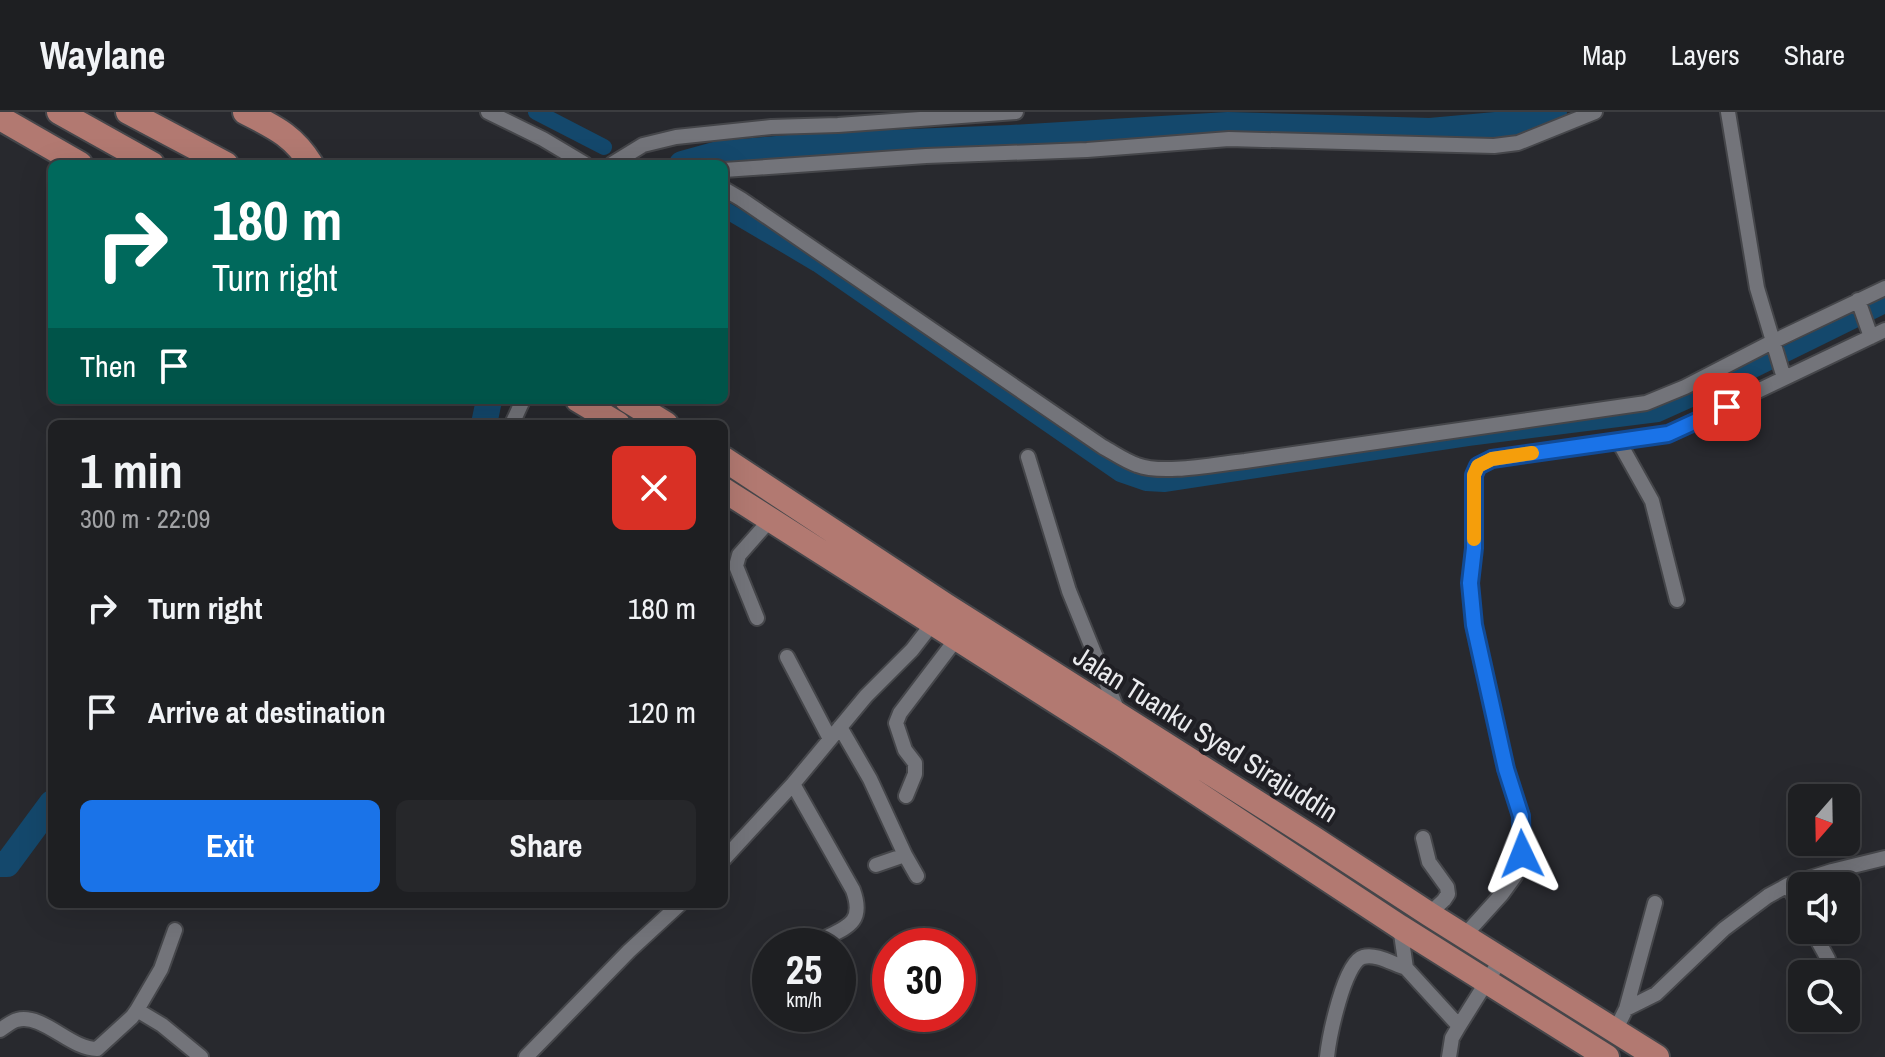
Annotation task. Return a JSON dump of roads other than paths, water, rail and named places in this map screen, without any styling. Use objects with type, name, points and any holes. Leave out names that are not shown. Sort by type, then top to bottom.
[{"type":"highway","points":[[59,112],[145,160]]},
{"type":"highway","points":[[128,112],[219,160]]},
{"type":"highway","points":[[245,112],[285,134],[309,160]]},
{"type":"highway","points":[[0,118],[73,160]]},
{"type":"highway","points":[[285,134],[289,147],[287,160]]},
{"type":"highway","points":[[585,404],[611,420]]},
{"type":"highway","points":[[634,404],[660,420]]},
{"type":"highway","name":"Jalan Tuanku Syed Sirajuddin","points":[[728,462],[939,614],[957,638],[1400,927],[1607,1057]]},
{"type":"highway","name":"Jalan Tuanku Syed Sirajuddin","points":[[728,493],[770,520],[1119,714],[1657,1057]]},
{"type":"street","points":[[488,112],[578,160]]},
{"type":"street","points":[[619,160],[643,145],[676,137],[771,127],[1016,112]]},
{"type":"street","points":[[728,170],[1229,139],[1494,146],[1518,143],[1595,112]]},
{"type":"street","points":[[1728,112],[1757,288],[1782,373]]},
{"type":"street","points":[[728,191],[1103,447],[1137,465],[1153,469],[1245,461],[1646,403],[1774,347],[1885,288]]},
{"type":"street","points":[[1464,936],[1515,876],[1522,854],[1521,816],[1506,769],[1474,625],[1470,583],[1474,548],[1474,475],[1478,466],[1492,459],[1668,434],[1782,373],[1874,331],[1859,302]]},
{"type":"street","points":[[1619,442],[1652,501],[1677,600]]},
{"type":"street","points":[[1028,457],[1069,591],[1119,714]]},
{"type":"street","points":[[757,618],[736,566],[739,555],[770,520]]},
{"type":"street","points":[[728,855],[912,650],[939,614]]},
{"type":"street","points":[[906,796],[915,774],[915,763],[905,750],[896,723],[900,713],[957,638]]},
{"type":"street","points":[[787,657],[830,739]]},
{"type":"street","points":[[840,727],[870,779],[917,876]]},
{"type":"street","points":[[793,784],[858,904],[852,922],[842,928]]},
{"type":"street","points":[[1423,838],[1429,862],[1447,887],[1448,894],[1429,914]]},
{"type":"street","points":[[876,865],[905,855]]},
{"type":"street","points":[[1829,872],[1885,858]]},
{"type":"street","points":[[1626,1009],[1656,994],[1724,929],[1788,885]]},
{"type":"street","points":[[1615,1031],[1626,1009],[1655,903]]},
{"type":"street","points":[[526,1057],[629,951],[676,908]]},
{"type":"street","points":[[1400,927],[1406,968]]},
{"type":"street","points":[[0,1030],[18,1019],[38,1022],[77,1044],[97,1049],[137,1010],[161,969],[175,930]]},
{"type":"street","points":[[1820,944],[1828,959]]},
{"type":"street","points":[[1327,1057],[1334,1019],[1349,972],[1362,957],[1378,958],[1406,968],[1459,1026]]},
{"type":"street","points":[[1449,1057],[1452,1038],[1501,959]]},
{"type":"street","points":[[137,1010],[162,1025],[201,1057]]},
{"type":"waterway","points":[[536,112],[604,147]]},
{"type":"waterway","points":[[696,160],[718,154],[811,146],[1228,125],[1430,131],[1528,122],[1554,112]]},
{"type":"waterway","points":[[728,211],[817,264],[1120,474],[1146,483],[1164,484],[1468,438],[1658,414],[1885,305]]},
{"type":"waterway","points":[[485,420],[488,404]]},
{"type":"waterway","points":[[0,864],[7,864],[48,808]]}]
